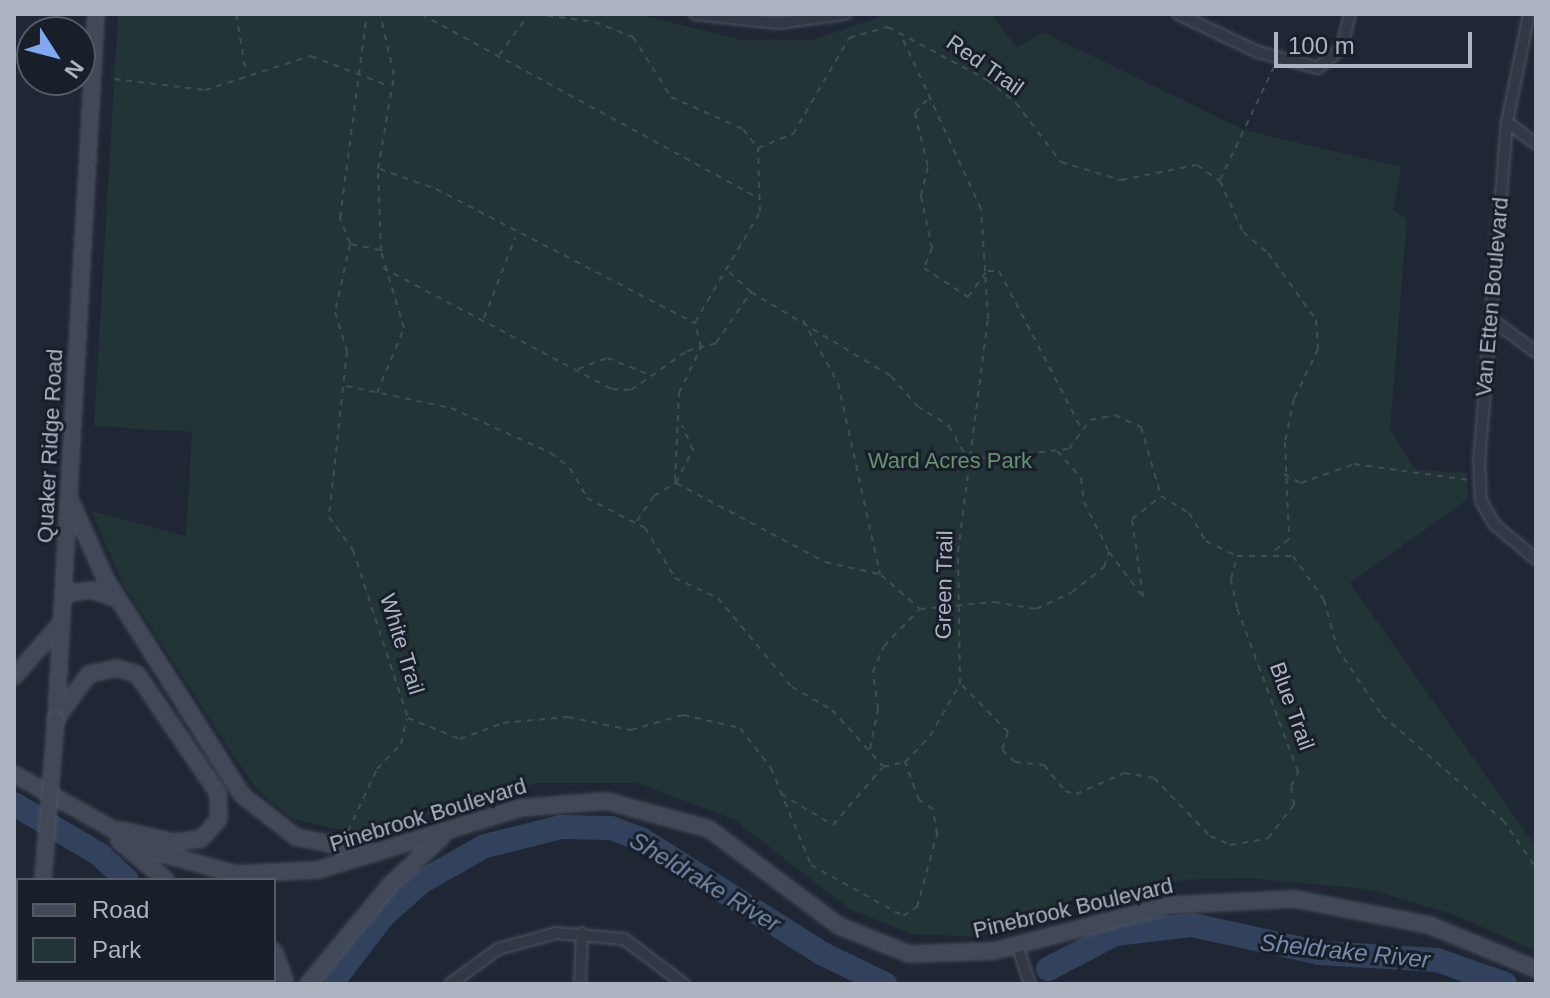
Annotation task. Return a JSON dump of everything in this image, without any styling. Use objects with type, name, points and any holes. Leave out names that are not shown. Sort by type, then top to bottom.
[{"type":"street","name":"Quaker Ridge Road","points":[[43,878],[56,720],[96,14]]},
{"type":"street","points":[[695,14],[778,23],[845,14]]},
{"type":"street","points":[[1178,14],[1277,59],[1318,68],[1334,60],[1350,14]]},
{"type":"street","name":"Van Etten Boulevard","points":[[1529,14],[1507,122],[1491,319],[1481,501],[1495,525],[1536,559]]},
{"type":"street","points":[[1507,122],[1536,144]]},
{"type":"street","points":[[1491,319],[1536,352]]},
{"type":"street","points":[[69,497],[118,599],[255,808],[313,844],[384,854]]},
{"type":"street","points":[[63,594],[91,590],[118,599]]},
{"type":"street","points":[[14,677],[61,622]]},
{"type":"street","points":[[56,720],[89,674],[117,668],[137,674],[218,793],[215,826],[192,843],[105,827]]},
{"type":"street","name":"Pinebrook Boulevard","points":[[14,774],[105,827],[170,858],[236,874],[298,873],[384,854],[539,803],[632,804],[725,837],[821,915],[876,944],[926,957],[1017,945],[1171,905],[1295,899],[1429,925],[1536,969]]},
{"type":"street","points":[[105,827],[164,878]]},
{"type":"street","points":[[308,984],[391,884],[448,832]]},
{"type":"street","points":[[450,984],[525,938],[582,933],[624,939],[684,984]]},
{"type":"street","points":[[580,984],[582,933]]},
{"type":"street","points":[[1017,945],[1030,984]]},
{"type":"street","points":[[276,956],[286,984]]},
{"type":"path","points":[[236,14],[246,73]]},
{"type":"path","points":[[367,14],[340,218],[350,244],[335,312],[347,351],[345,386],[451,408],[551,453],[587,498],[637,522],[675,578],[718,598],[792,687],[832,710],[883,767]]},
{"type":"path","points":[[377,394],[404,328],[383,268],[381,251],[378,169],[390,86],[392,42],[380,14]]},
{"type":"path","points":[[421,14],[759,198]]},
{"type":"path","points":[[498,56],[529,14]]},
{"type":"path","points":[[535,14],[595,22],[633,37],[671,97],[743,129],[758,148],[760,212],[695,323],[701,347],[679,393],[680,423],[672,457],[676,483]]},
{"type":"path","points":[[758,148],[793,134],[849,38],[888,27],[900,32]]},
{"type":"path","name":"Green Trail","points":[[900,32],[928,99],[981,209],[987,271],[983,378],[967,460],[957,608],[960,684],[947,714],[905,762]]},
{"type":"path","name":"Red Trail","points":[[900,32],[1016,103],[1061,162],[1121,180],[1197,165],[1220,181]]},
{"type":"path","points":[[114,79],[205,90],[246,73],[311,56],[360,72],[390,86]]},
{"type":"path","points":[[1272,553],[1289,539],[1283,474],[1294,399],[1318,349],[1316,320],[1268,253],[1243,232],[1220,181],[1277,59]]},
{"type":"path","points":[[928,99],[915,113],[928,167],[921,196],[932,248],[924,268],[968,297],[987,271],[999,271],[1083,430]]},
{"type":"path","points":[[378,169],[436,189],[516,236],[695,323]]},
{"type":"path","points":[[484,319],[516,236]]},
{"type":"path","points":[[350,244],[381,251]]},
{"type":"path","points":[[383,268],[612,389],[631,390],[701,347],[716,343],[751,292]]},
{"type":"path","points":[[728,271],[751,292],[802,319],[891,376],[917,406],[949,426],[967,460],[1069,449],[1090,420],[1115,415],[1141,427],[1161,496],[1189,513],[1206,541],[1237,556],[1272,553],[1293,556],[1324,600],[1337,648],[1382,715],[1503,820],[1536,868]]},
{"type":"path","points":[[802,319],[838,383],[880,574]]},
{"type":"path","points":[[578,370],[607,358],[654,376]]},
{"type":"path","name":"White Trail","points":[[345,386],[329,517],[353,550],[408,718],[460,739],[503,723],[568,717],[631,730],[683,715],[740,728],[771,768],[811,865],[903,916],[917,907],[937,834],[933,809],[919,800],[905,762]]},
{"type":"path","points":[[637,522],[654,496],[676,483],[693,450],[680,423]]},
{"type":"path","points":[[1057,451],[1081,478],[1084,502],[1109,552],[1143,597],[1132,519],[1161,496]]},
{"type":"path","points":[[1283,474],[1301,483],[1354,464],[1384,465],[1475,481]]},
{"type":"path","points":[[676,483],[825,562],[880,574],[920,609],[957,608],[994,602],[1036,609],[1072,592],[1104,567],[1109,552]]},
{"type":"path","name":"Blue Trail","points":[[960,684],[990,706],[1008,732],[1002,750],[1015,762],[1044,765],[1065,791],[1076,794],[1124,773],[1154,778],[1210,836],[1230,845],[1268,838],[1294,805],[1291,786],[1298,772],[1237,608],[1231,579],[1237,556]]},
{"type":"path","points":[[870,749],[878,709],[873,672],[884,646],[920,609]]},
{"type":"path","points":[[345,842],[355,807],[401,744],[408,718]]},
{"type":"path","points":[[780,793],[833,825],[883,767],[905,762]]},
{"type":"green space","name":"Ward Acres Park","points":[[118,14],[638,14],[741,40],[813,40],[888,14],[991,14],[1017,48],[1043,32],[1244,130],[1401,167],[1393,210],[1407,219],[1390,430],[1416,470],[1467,473],[1468,499],[1350,583],[1536,847],[1536,951],[1453,914],[1367,889],[1246,878],[1184,880],[1081,899],[978,937],[913,934],[851,910],[733,819],[637,783],[537,783],[363,835],[293,819],[258,791],[227,746],[123,584],[91,511],[186,536],[192,432],[94,426]]},
{"type":"waterway","name":"Sheldrake River","points":[[14,804],[99,854],[125,878]]},
{"type":"waterway","name":"Sheldrake River","points":[[331,984],[383,916],[421,882],[485,846],[561,827],[611,828],[641,839],[823,954],[885,984]]},
{"type":"waterway","name":"Sheldrake River","points":[[1048,969],[1115,934],[1192,925],[1320,953],[1437,960],[1505,984]]},
{"type":"waterway","name":"Sheldrake River","points":[[142,982],[146,984]]}]
